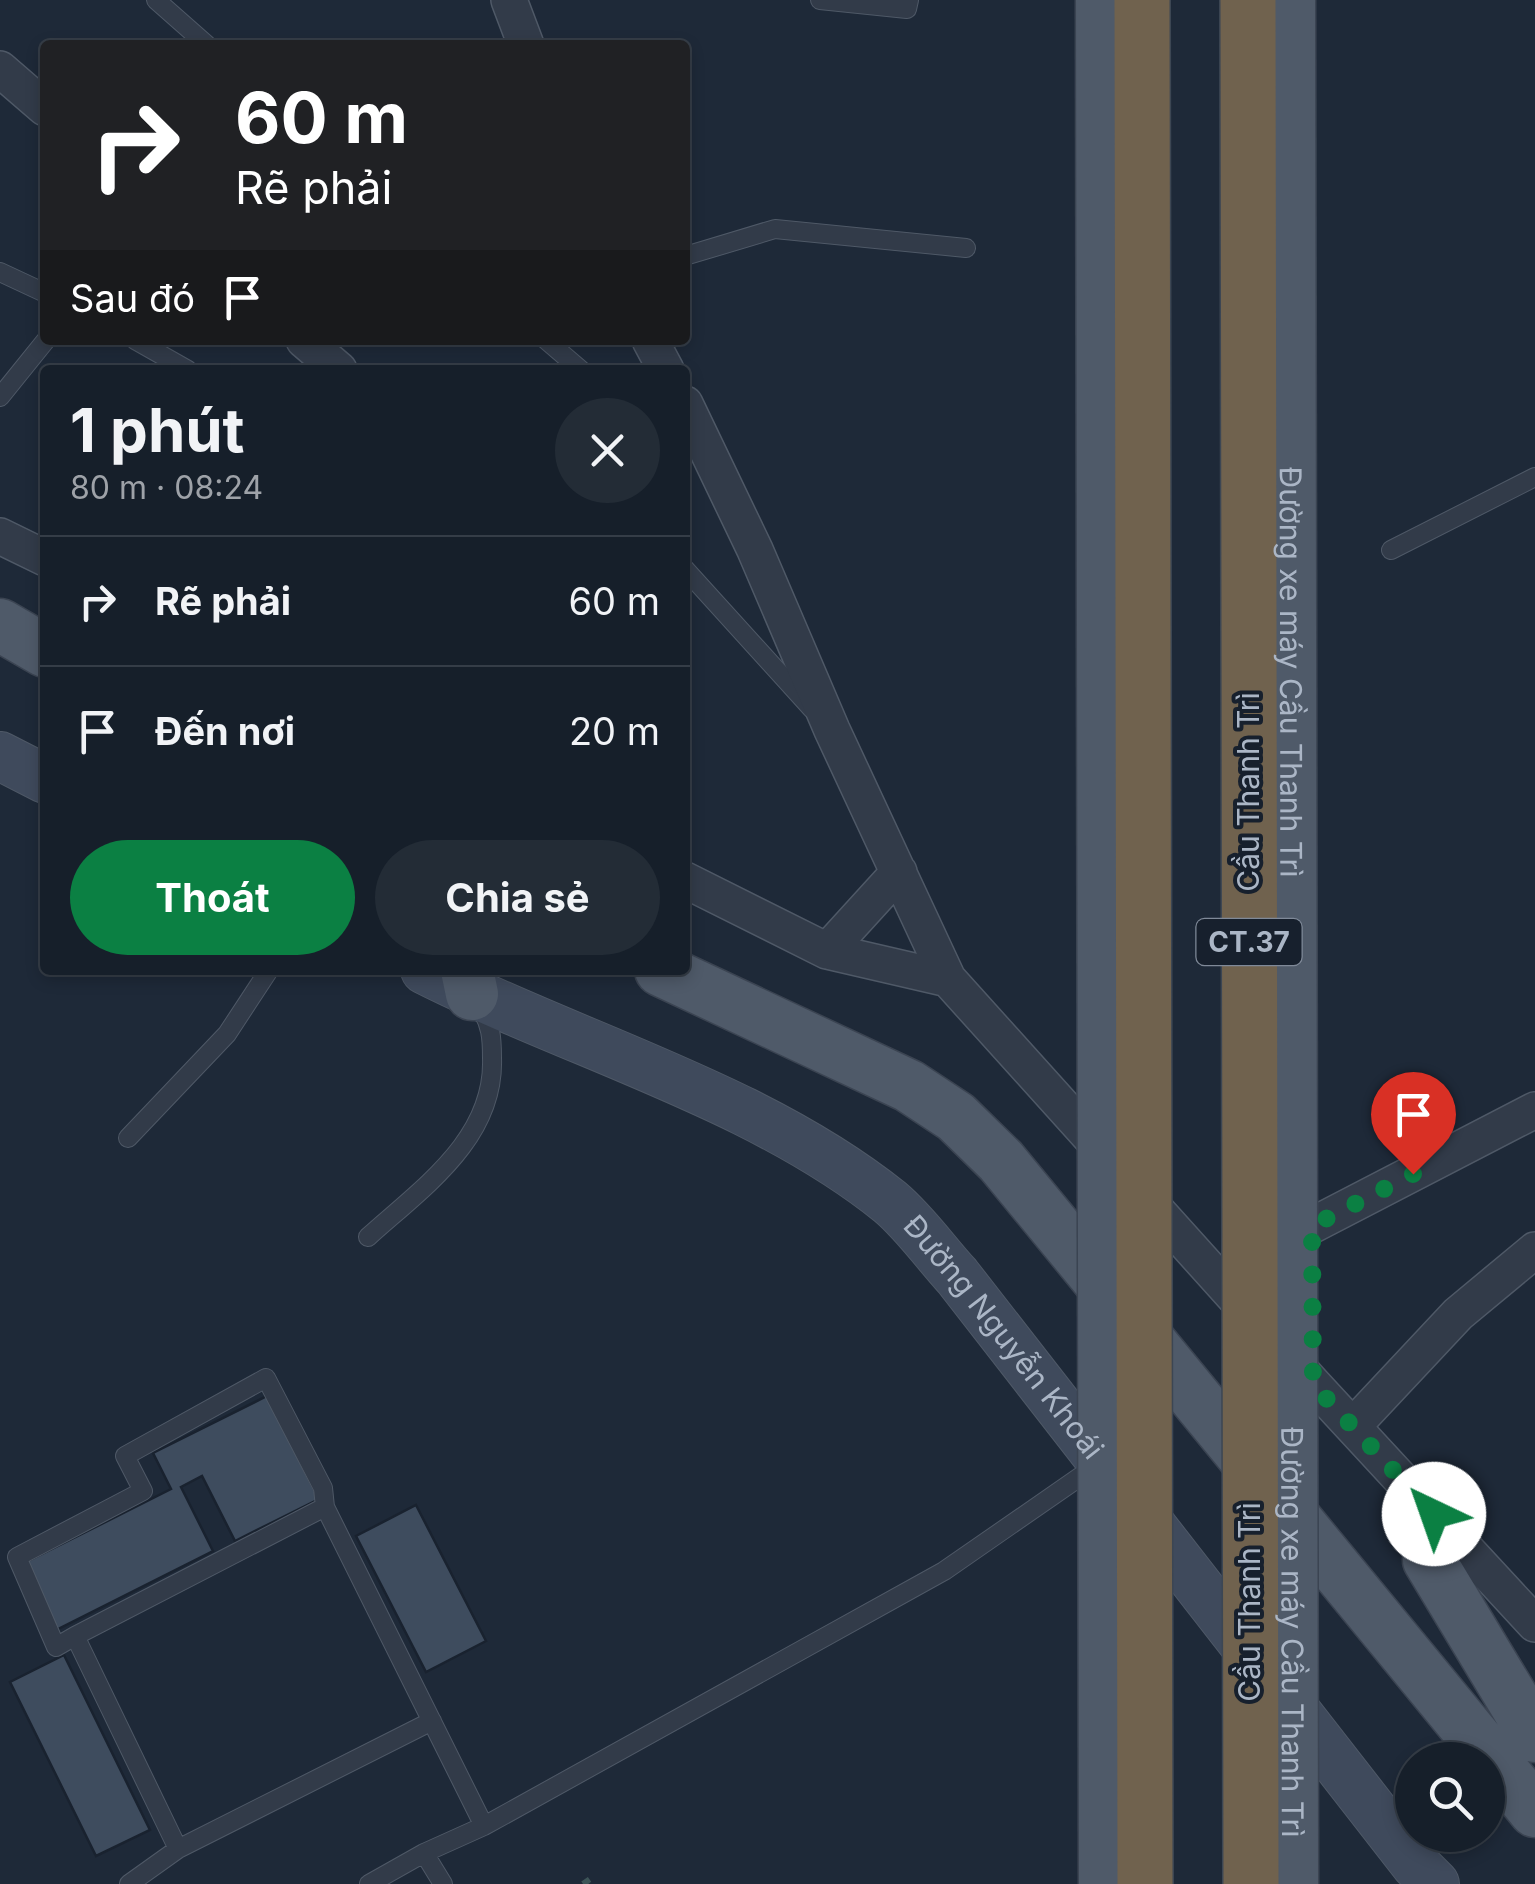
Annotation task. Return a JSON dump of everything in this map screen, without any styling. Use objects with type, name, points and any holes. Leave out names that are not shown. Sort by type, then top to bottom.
[{"type":"highway","points":[[1142,0],[1145,1884]]},
{"type":"highway","name":"Cầu Thanh Trì","points":[[1248,0],[1251,1884]]},
{"type":"main road","points":[[1102,0],[1106,1884]]},
{"type":"main road","name":"Đường xe máy Cầu Thanh Trì","points":[[1291,0],[1292,1884]]},
{"type":"main road","points":[[0,626],[40,649]]},
{"type":"main road","points":[[672,975],[909,1086],[956,1117],[1001,1161],[1535,1811]]},
{"type":"main road","points":[[1434,1514],[1429,1560],[1535,1736]]},
{"type":"street","points":[[509,0],[524,40]]},
{"type":"street","points":[[1291,0],[1292,569],[1312,1226],[1313,1384]]},
{"type":"street","points":[[0,69],[40,104]]},
{"type":"street","points":[[695,439],[948,979],[1535,1624]]},
{"type":"street","points":[[0,536],[40,556]]},
{"type":"street","points":[[0,756],[40,776]]},
{"type":"street","points":[[826,951],[899,872]]},
{"type":"street","points":[[690,883],[826,951],[948,979]]},
{"type":"street","name":"Đường Nguyễn Khoái","points":[[444,975],[470,982],[721,1102],[826,1156],[893,1205],[957,1276],[1415,1864],[1435,1884]]},
{"type":"street","points":[[1312,1226],[1535,1110]]},
{"type":"street","points":[[1353,1426],[1458,1314],[1535,1250]]},
{"type":"lane","points":[[156,0],[201,40]]},
{"type":"lane","points":[[820,0],[907,9],[909,0]]},
{"type":"lane","points":[[690,255],[775,230],[966,248]]},
{"type":"lane","points":[[0,272],[40,290]]},
{"type":"lane","points":[[0,398],[42,345]]},
{"type":"lane","points":[[143,345],[179,365]]},
{"type":"lane","points":[[552,345],[575,365]]},
{"type":"lane","points":[[1391,550],[1535,478]]},
{"type":"lane","points":[[690,574],[832,730]]},
{"type":"lane","points":[[128,1138],[227,1034],[267,975]]},
{"type":"lane","points":[[368,1237],[456,1156],[486,1108],[492,1068],[491,1025],[470,982]]},
{"type":"lane","points":[[325,1507],[56,1647],[17,1557],[143,1491],[125,1456],[266,1378],[323,1488],[325,1507],[484,1826]]},
{"type":"lane","points":[[369,1884],[424,1852],[484,1826],[944,1571],[1093,1468],[1099,1458]]},
{"type":"lane","points":[[75,1636],[178,1848]]},
{"type":"lane","points":[[129,1884],[178,1848],[432,1721]]},
{"type":"lane","points":[[424,1852],[443,1884]]},
{"type":"path","points":[[583,1884],[593,1878]]},
{"type":"building","points":[[267,1396],[319,1499],[235,1541],[202,1476],[181,1487],[213,1551],[56,1630],[22,1564],[171,1489],[153,1453]]},
{"type":"building","points":[[416,1505],[486,1641],[426,1672],[356,1536]]},
{"type":"building","points":[[64,1655],[150,1830],[96,1856],[10,1682]]},
{"type":"route","points":[[1413,1174],[1312,1226],[1313,1384],[1434,1514]]}]
